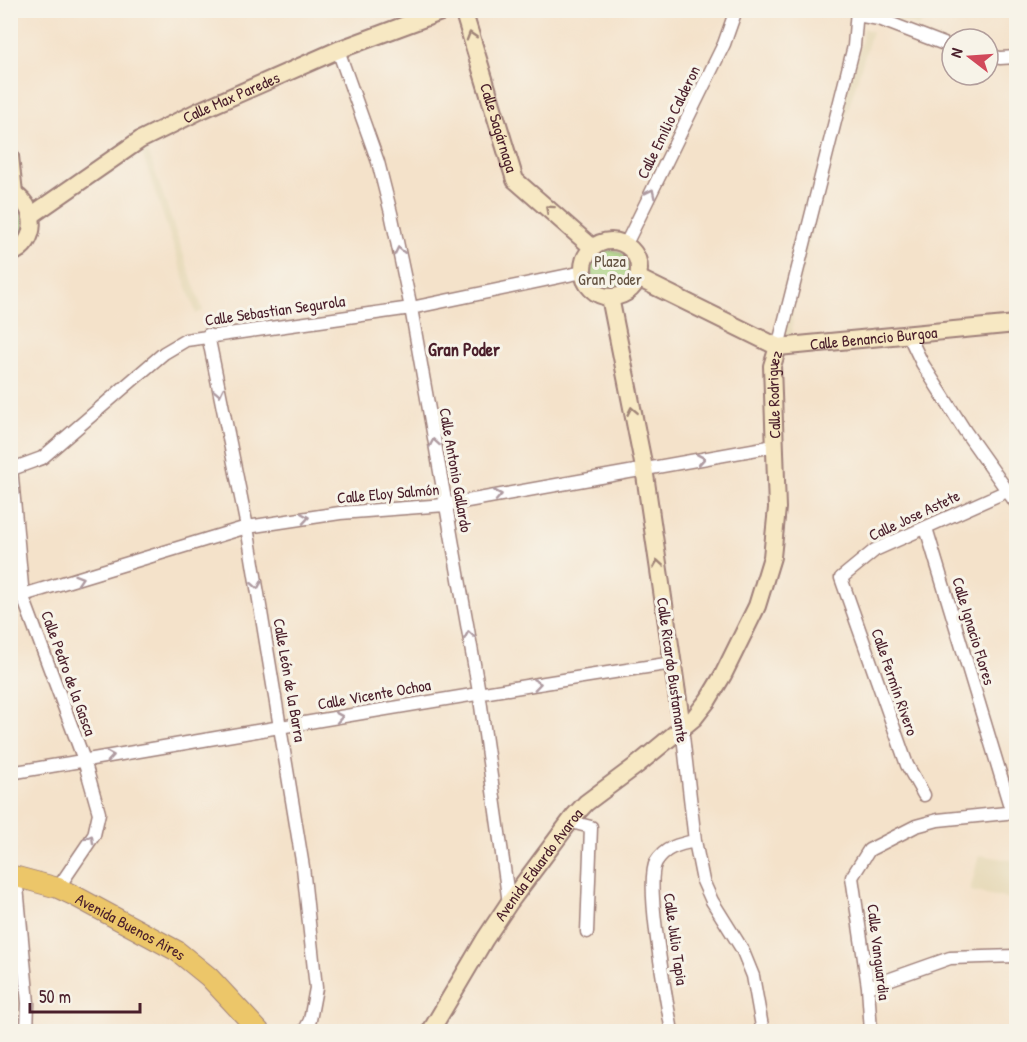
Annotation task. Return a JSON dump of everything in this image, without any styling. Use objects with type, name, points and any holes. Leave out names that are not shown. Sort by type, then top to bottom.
[{"type":"main road","name":"Avenida Buenos Aires","points":[[13,875],[58,888],[177,951],[209,977],[260,1032]]},
{"type":"street","name":"Calle Max Paredes","points":[[32,215],[140,140],[274,77],[338,50],[446,10]]},
{"type":"street","name":"Calle Sagárnaga","points":[[464,10],[516,180],[593,248]]},
{"type":"street","name":"Calle Emilio Calderon","points":[[625,246],[724,44],[736,10]]},
{"type":"street","points":[[857,13],[940,42]]},
{"type":"street","name":"Calle Rodriguez","points":[[681,727],[694,718],[718,683],[747,628],[767,578],[775,538],[777,508],[772,366],[854,46],[857,13]]},
{"type":"street","name":"Calle Antonio Gallardo","points":[[338,50],[378,162],[411,308],[479,692],[509,903]]},
{"type":"street","points":[[1000,58],[1017,57]]},
{"type":"street","points":[[10,156],[12,193],[22,198],[32,215],[28,240],[23,247],[10,254]]},
{"type":"street","points":[[609,242],[625,246],[637,259],[638,278],[627,292],[610,297],[595,292],[589,287],[583,272],[584,263],[593,248],[609,242]]},
{"type":"street","name":"Calle Sebastian Segurola","points":[[11,463],[42,458],[164,353],[186,340],[208,335],[411,308],[583,272]]},
{"type":"street","points":[[638,278],[778,347]]},
{"type":"street","name":"Calle Ricardo Bustamante","points":[[610,297],[644,468],[673,663],[695,841],[703,881],[742,949],[753,976],[763,1032]]},
{"type":"street","name":"Calle Benancio Burgoa","points":[[778,347],[1017,324]]},
{"type":"street","points":[[908,334],[922,363],[1017,503]]},
{"type":"street","name":"Calle León de la Barra","points":[[208,335],[247,527],[303,867],[316,975],[314,1004],[304,1032]]},
{"type":"street","name":"Calle Eloy Salmón","points":[[10,599],[24,597],[247,527],[340,513],[445,505],[774,446]]},
{"type":"street","name":"Calle Pedro de la Gasca","points":[[11,463],[24,597],[84,760],[99,813],[94,835],[58,888]]},
{"type":"street","name":"Calle Jose Astete","points":[[841,578],[875,550],[1007,491]]},
{"type":"street","name":"Calle Ignacio Flores","points":[[926,528],[1014,812]]},
{"type":"street","name":"Calle Fermín Rivero","points":[[841,578],[907,765],[924,795]]},
{"type":"street","name":"Calle Vicente Ochoa","points":[[10,772],[281,728],[479,692],[673,663]]},
{"type":"street","name":"Avenida Eduardo Avaroa","points":[[430,1032],[509,903],[574,816],[586,803],[637,765],[681,727]]},
{"type":"street","name":"Calle Vanguardia","points":[[871,1032],[868,987],[852,877],[869,850],[916,826],[938,820],[1014,812]]},
{"type":"street","points":[[574,816],[579,824],[591,827],[587,932]]},
{"type":"street","name":"Calle Julio Tapia","points":[[672,1032],[653,903],[652,876],[655,863],[663,853],[674,846],[695,841]]},
{"type":"street","points":[[13,875],[28,1003],[27,1032]]},
{"type":"street","points":[[868,987],[950,958],[1017,956]]},
{"type":"shaded area","points":[[872,11],[925,11],[920,27]]},
{"type":"shaded area","points":[[863,28],[872,32],[815,217],[793,308],[792,337],[779,337],[784,296],[806,215],[862,40]]},
{"type":"shaded area","points":[[148,151],[203,311],[196,314],[142,153]]},
{"type":"shaded area","points":[[979,855],[1016,861],[1016,900],[970,891]]},
{"type":"green space","points":[[10,200],[20,211],[24,223],[24,229],[11,245]]},
{"type":"green space","name":"Plaza Gran Poder","points":[[611,250],[625,256],[631,270],[625,284],[611,290],[597,284],[591,270],[597,256]]},
{"type":"district","name":"Gran Poder","points":[[464,349]]}]
